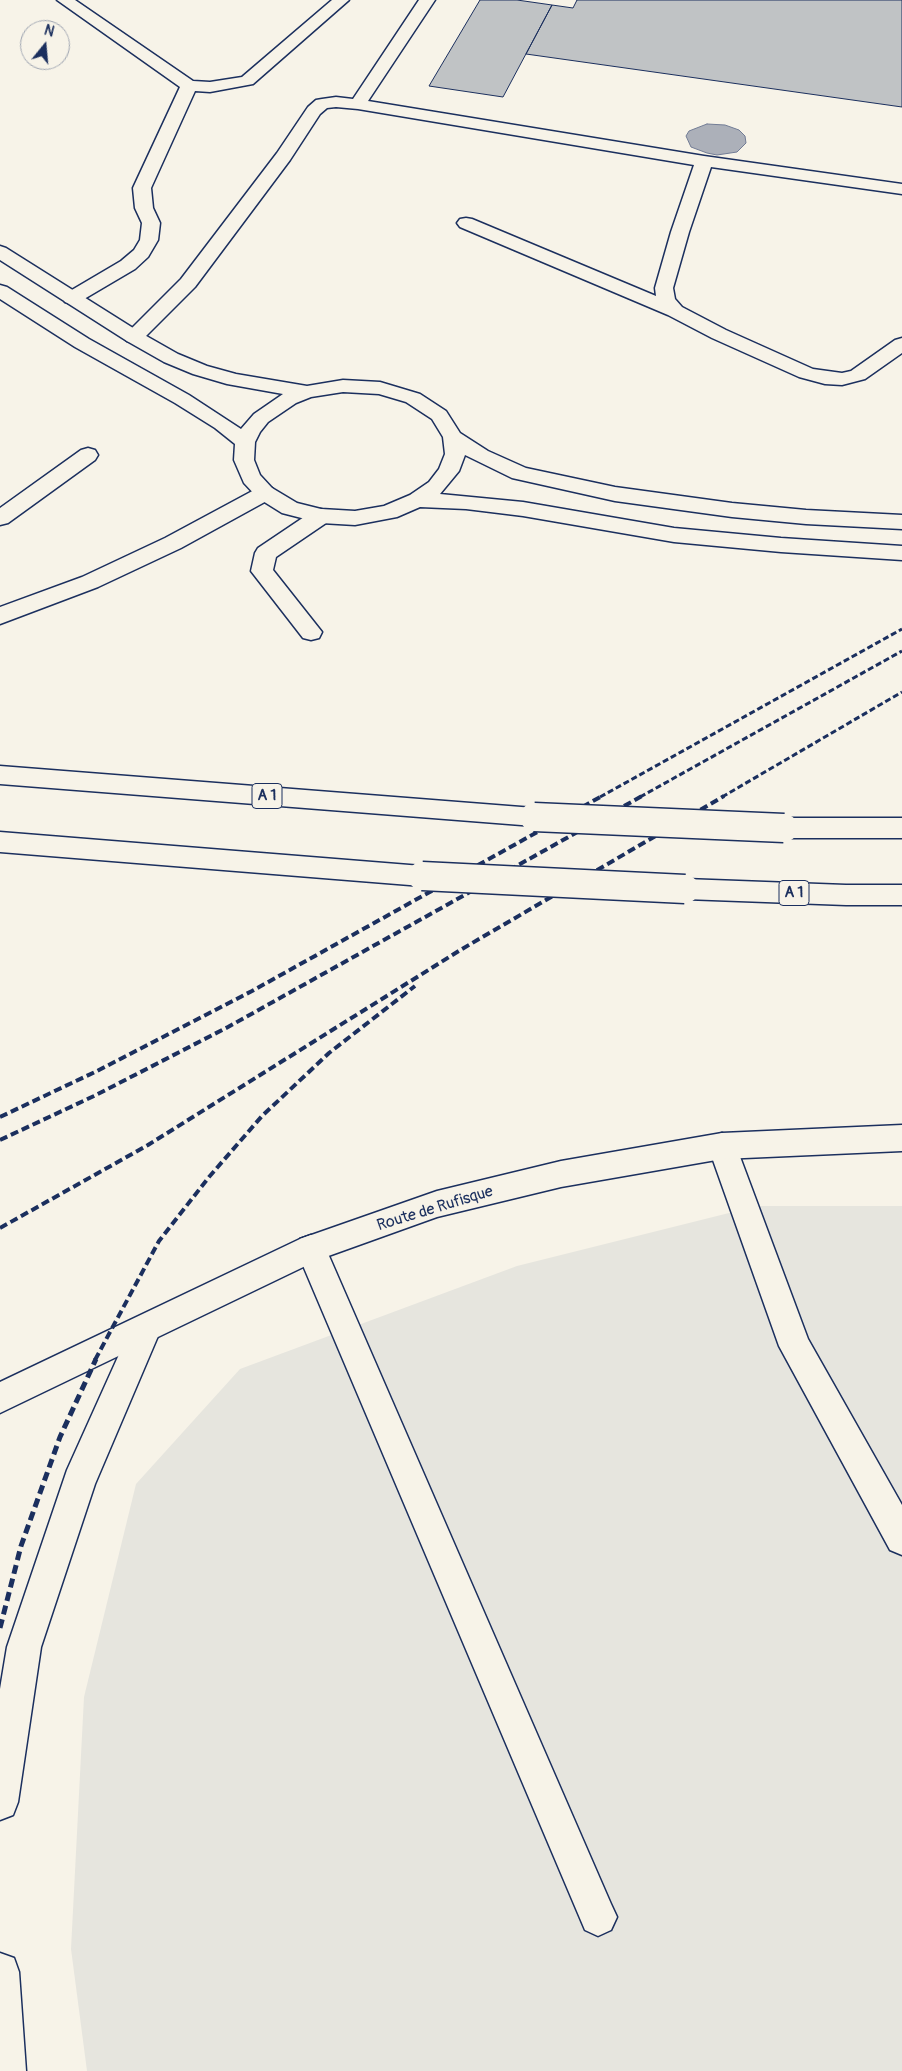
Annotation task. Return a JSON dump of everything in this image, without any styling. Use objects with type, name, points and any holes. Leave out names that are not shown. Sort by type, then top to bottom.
[{"type":"main road","points":[[65,0],[189,86],[218,86],[247,81],[342,0]]},
{"type":"main road","points":[[358,104],[427,0]]},
{"type":"main road","points":[[72,298],[128,265],[141,253],[149,240],[151,222],[144,208],[142,188],[189,86]]},
{"type":"main road","points":[[134,337],[188,283],[284,156],[314,111],[322,104],[336,102],[358,104],[704,161],[902,189]]},
{"type":"main road","points":[[675,311],[666,299],[664,288],[680,232],[704,161]]},
{"type":"main road","points":[[466,223],[675,311],[719,334],[806,373],[825,378],[842,379],[858,375],[902,344]]},
{"type":"main road","points":[[0,252],[134,337],[171,358],[200,370],[234,380],[307,392]]},
{"type":"main road","points":[[0,291],[82,343],[182,398],[222,424],[245,442]]},
{"type":"main road","points":[[453,437],[454,454],[449,471],[436,487],[418,500],[389,512],[355,518],[321,516],[290,508],[265,493],[251,478],[244,460],[245,442],[251,430],[261,418],[289,398],[307,392],[343,386],[380,388],[414,398],[439,415],[453,437],[480,456],[519,473],[615,494],[732,510],[806,518],[902,522]]},
{"type":"main road","points":[[0,518],[88,454]]},
{"type":"main road","points":[[0,616],[90,582],[173,543],[265,493]]},
{"type":"main road","points":[[418,500],[466,502],[523,509],[674,535],[782,546],[902,553]]},
{"type":"main road","points":[[311,632],[262,571],[266,553],[321,516]]},
{"type":"main road","name":"A 1","points":[[0,775],[534,817],[784,828],[902,828]]},
{"type":"main road","name":"A 1","points":[[0,842],[422,876],[686,889],[846,895],[902,895]]},
{"type":"main road","name":"Route de Rufisque","points":[[0,1398],[311,1249],[437,1204],[561,1174],[722,1146],[902,1138]]},
{"type":"main road","points":[[722,1146],[794,1346],[902,1538]]},
{"type":"main road","points":[[311,1249],[598,1917]]},
{"type":"main road","points":[[0,1802],[24,1647],[79,1482],[146,1329]]},
{"type":"main road","points":[[0,1972],[6,2071]]},
{"type":"shaded area","points":[[707,124],[725,125],[739,130],[745,136],[746,143],[737,152],[717,155],[691,147],[686,136],[689,131]]},
{"type":"shaded area","points":[[757,1206],[902,1206],[902,2071],[87,2071],[71,1949],[84,1697],[136,1484],[240,1369],[517,1266]]},
{"type":"building","points":[[480,0],[517,0],[552,5],[503,97],[429,86]]},
{"type":"building","points":[[577,0],[902,0],[902,107],[526,54],[552,5],[573,8]]},
{"type":"railway","points":[[600,797],[902,629]]},
{"type":"railway","points":[[640,797],[902,651]]},
{"type":"railway","points":[[722,797],[902,692]]},
{"type":"railway","points":[[0,1117],[97,1071],[252,991],[602,796]]},
{"type":"railway","points":[[0,1140],[94,1096],[228,1027],[642,796]]},
{"type":"railway","points":[[0,1228],[148,1145],[462,949],[724,796]]},
{"type":"railway","points":[[95,1360],[159,1241],[209,1177],[262,1116],[329,1053],[415,986]]},
{"type":"railway","points":[[0,1628],[21,1546],[60,1437],[96,1359]]}]
